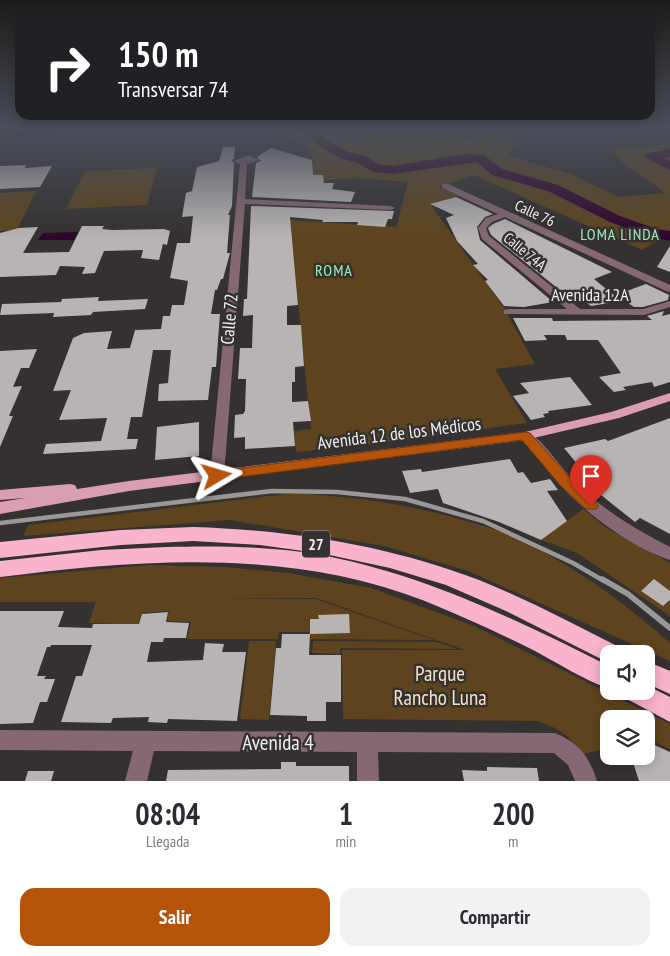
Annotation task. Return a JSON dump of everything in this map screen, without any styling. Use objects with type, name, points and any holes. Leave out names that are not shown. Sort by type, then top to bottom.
[{"type":"highway","name":"27","points":[[0,550],[147,536],[192,534],[241,536],[324,545],[384,558],[455,580],[600,649]]},
{"type":"highway","name":"27","points":[[0,569],[150,553],[196,553],[316,562],[366,573],[452,603],[526,634],[600,673]]},
{"type":"highway","points":[[655,676],[670,683]]},
{"type":"highway","points":[[652,700],[670,710]]},
{"type":"main road","name":"Avenida 12 de los Médicos","points":[[1,501],[217,476],[525,436],[614,416],[670,397]]},
{"type":"main road","name":"Avenida 12 de los Médicos","points":[[1,501],[35,491],[129,486]]},
{"type":"street","name":"Calle 72","points":[[217,476],[244,164]]},
{"type":"street","name":"Calle 76","points":[[445,186],[670,289]]},
{"type":"street","points":[[240,201],[391,208]]},
{"type":"street","name":"Calle 74A","points":[[505,214],[486,222],[482,228],[484,237],[577,312]]},
{"type":"street","name":"Avenida 12A","points":[[508,312],[644,312],[670,304]]},
{"type":"street","points":[[525,436],[565,481],[599,513],[632,534],[670,554]]},
{"type":"street","name":"Avenida 4","points":[[0,740],[555,743],[575,756],[582,767],[586,781]]},
{"type":"street","points":[[136,781],[146,741]]},
{"type":"street","points":[[367,742],[368,781]]},
{"type":"green space","points":[[303,164],[538,164],[568,173],[619,197],[664,193],[625,164],[670,164],[670,241],[661,239],[642,250],[474,175],[438,187],[459,196],[431,205],[504,308],[535,364],[495,369],[527,423],[367,445],[296,452],[294,431],[311,429],[290,220],[396,227],[408,182],[356,178],[316,181]]},
{"type":"green space","points":[[157,168],[147,205],[66,209],[85,171]]},
{"type":"green space","points":[[36,191],[17,230],[0,231],[0,193]]},
{"type":"green space","points":[[294,493],[357,499],[438,513],[499,531],[522,541],[589,580],[631,610],[670,643],[670,661],[655,654],[655,645],[634,645],[468,571],[384,546],[230,520],[23,536],[28,525]]},
{"type":"green space","points":[[583,509],[608,529],[670,563],[670,591],[654,579],[641,591],[663,606],[670,600],[670,616],[577,553],[541,540]]},
{"type":"green space","name":"Parque Rancho Luna","points":[[149,565],[225,567],[288,573],[371,588],[474,626],[600,689],[600,700],[622,700],[642,710],[600,710],[600,750],[583,754],[563,733],[537,721],[343,719],[342,650],[465,650],[316,598],[208,598],[315,599],[434,640],[309,639],[309,632],[279,632],[278,639],[187,639],[191,622],[167,621],[169,611],[142,613],[138,626],[120,626],[120,624],[89,623],[97,598],[95,602],[0,602],[0,578]]},
{"type":"green space","points":[[249,641],[276,641],[269,720],[240,719]]},
{"type":"green space","points":[[313,641],[437,642],[457,649],[340,648],[340,654],[312,653]]},
{"type":"green space","points":[[655,716],[670,724],[670,749],[655,742]]},
{"type":"shaded area","points":[[78,232],[74,240],[38,240],[43,233]]},
{"type":"building","points":[[206,164],[234,164],[232,206],[228,215],[230,215],[227,253],[230,253],[223,279],[221,279],[217,290],[215,290],[211,314],[220,314],[216,367],[212,367],[208,400],[158,401],[159,384],[168,383],[171,350],[153,350],[142,417],[131,417],[127,439],[138,439],[136,449],[43,454],[46,444],[101,441],[107,418],[59,420],[71,390],[53,391],[73,338],[84,333],[112,331],[107,349],[130,348],[135,330],[161,329],[163,316],[170,316],[172,305],[184,305],[188,281],[170,278],[177,243],[190,243],[193,216],[182,217],[186,193],[192,191],[197,167]]},
{"type":"building","points":[[256,164],[312,164],[313,175],[323,175],[324,183],[334,183],[332,189],[355,192],[351,202],[252,197]]},
{"type":"building","points":[[26,165],[25,168],[52,166],[40,187],[0,189],[0,166]]},
{"type":"building","points":[[456,197],[493,214],[485,217],[477,227],[480,240],[553,302],[524,307],[504,306],[485,281],[488,280],[473,265],[478,264],[457,241],[446,218],[454,215],[430,204]]},
{"type":"building","points":[[251,206],[394,211],[392,219],[388,219],[385,227],[357,225],[358,222],[322,222],[323,220],[290,217],[298,305],[287,306],[287,325],[301,325],[304,366],[295,367],[295,382],[292,382],[292,402],[308,401],[311,421],[293,422],[295,446],[245,449],[245,437],[234,438],[235,415],[243,414],[245,411],[246,379],[238,379],[240,348],[252,348],[253,315],[243,316],[244,299],[247,299]]},
{"type":"building","points":[[505,219],[612,272],[594,279],[621,301],[591,306],[575,294],[566,295],[491,235],[488,228]]},
{"type":"building","points":[[82,226],[104,226],[102,229],[112,230],[164,229],[170,231],[167,245],[163,244],[159,260],[141,258],[143,250],[104,251],[95,273],[82,274],[85,267],[60,266],[56,275],[0,277],[0,233],[19,228],[38,227],[23,253],[69,252]]},
{"type":"building","points":[[670,246],[670,272],[657,267]]},
{"type":"building","points":[[646,284],[669,295],[668,300],[643,307],[634,307],[616,295]]},
{"type":"building","points":[[99,297],[98,301],[148,299],[145,309],[93,312],[91,315],[53,317],[54,313],[0,315],[2,304],[61,302],[62,299]]},
{"type":"building","points":[[664,311],[662,316],[670,314],[670,382],[654,387],[652,382],[623,387],[626,390],[614,392],[599,377],[621,373],[598,340],[567,340],[565,335],[544,335],[547,340],[525,341],[513,318],[552,318],[553,321],[652,320],[647,316]]},
{"type":"building","points":[[37,349],[29,368],[21,368],[13,387],[22,386],[9,416],[13,416],[0,447],[0,351]]},
{"type":"building","points":[[570,377],[592,405],[548,411],[549,413],[543,414],[545,417],[531,420],[513,396],[529,393],[520,383]]},
{"type":"building","points":[[670,418],[670,534],[640,518],[635,522],[611,503],[589,485],[573,467],[578,465],[564,448],[605,439],[608,441]]},
{"type":"building","points":[[199,422],[199,456],[155,460],[157,427]]},
{"type":"building","points":[[510,459],[518,473],[523,472],[531,483],[550,479],[558,490],[547,491],[567,521],[541,540],[499,522],[443,503],[438,489],[410,493],[402,471],[421,469],[422,472]]},
{"type":"building","points":[[654,579],[670,591],[670,600],[663,606],[641,591]]},
{"type":"building","points":[[0,611],[64,611],[58,627],[92,628],[93,624],[139,624],[142,614],[168,612],[166,622],[189,623],[186,638],[164,638],[163,642],[151,642],[147,662],[203,660],[205,643],[224,644],[222,652],[246,652],[237,721],[168,719],[167,723],[148,722],[149,717],[113,718],[111,723],[61,722],[76,676],[82,676],[92,645],[51,645],[47,647],[37,676],[46,676],[44,679],[55,679],[47,702],[40,702],[33,723],[0,724]]},
{"type":"building","points":[[349,614],[350,633],[310,634],[310,619],[319,619],[318,615]]},
{"type":"building","points":[[282,634],[310,634],[309,655],[341,655],[341,702],[326,702],[326,721],[307,721],[307,716],[270,715],[276,648],[281,648]]},
{"type":"building","points":[[655,745],[670,752],[670,781],[639,781],[634,765],[655,765]]},
{"type":"building","points":[[281,762],[296,762],[296,766],[349,766],[349,781],[166,781],[168,770],[281,769]]},
{"type":"building","points":[[487,767],[537,768],[539,781],[464,781],[462,770],[487,771]]},
{"type":"building","points":[[28,771],[54,771],[51,781],[25,781]]},
{"type":"waterway","points":[[369,164],[373,168],[393,170],[426,164]]},
{"type":"waterway","points":[[488,164],[497,172],[553,188],[615,219],[653,233],[670,236]]},
{"type":"railway","points":[[0,523],[272,491],[337,492],[405,499],[483,521],[573,563],[604,581]]},
{"type":"railway","points":[[602,579],[628,594],[670,628]]},
{"type":"district","name":"LOMA LINDA","points":[[620,234]]},
{"type":"district","name":"ROMA","points":[[334,270]]},
{"type":"route","points":[[217,476],[525,436],[533,442],[565,481],[591,506]]}]
